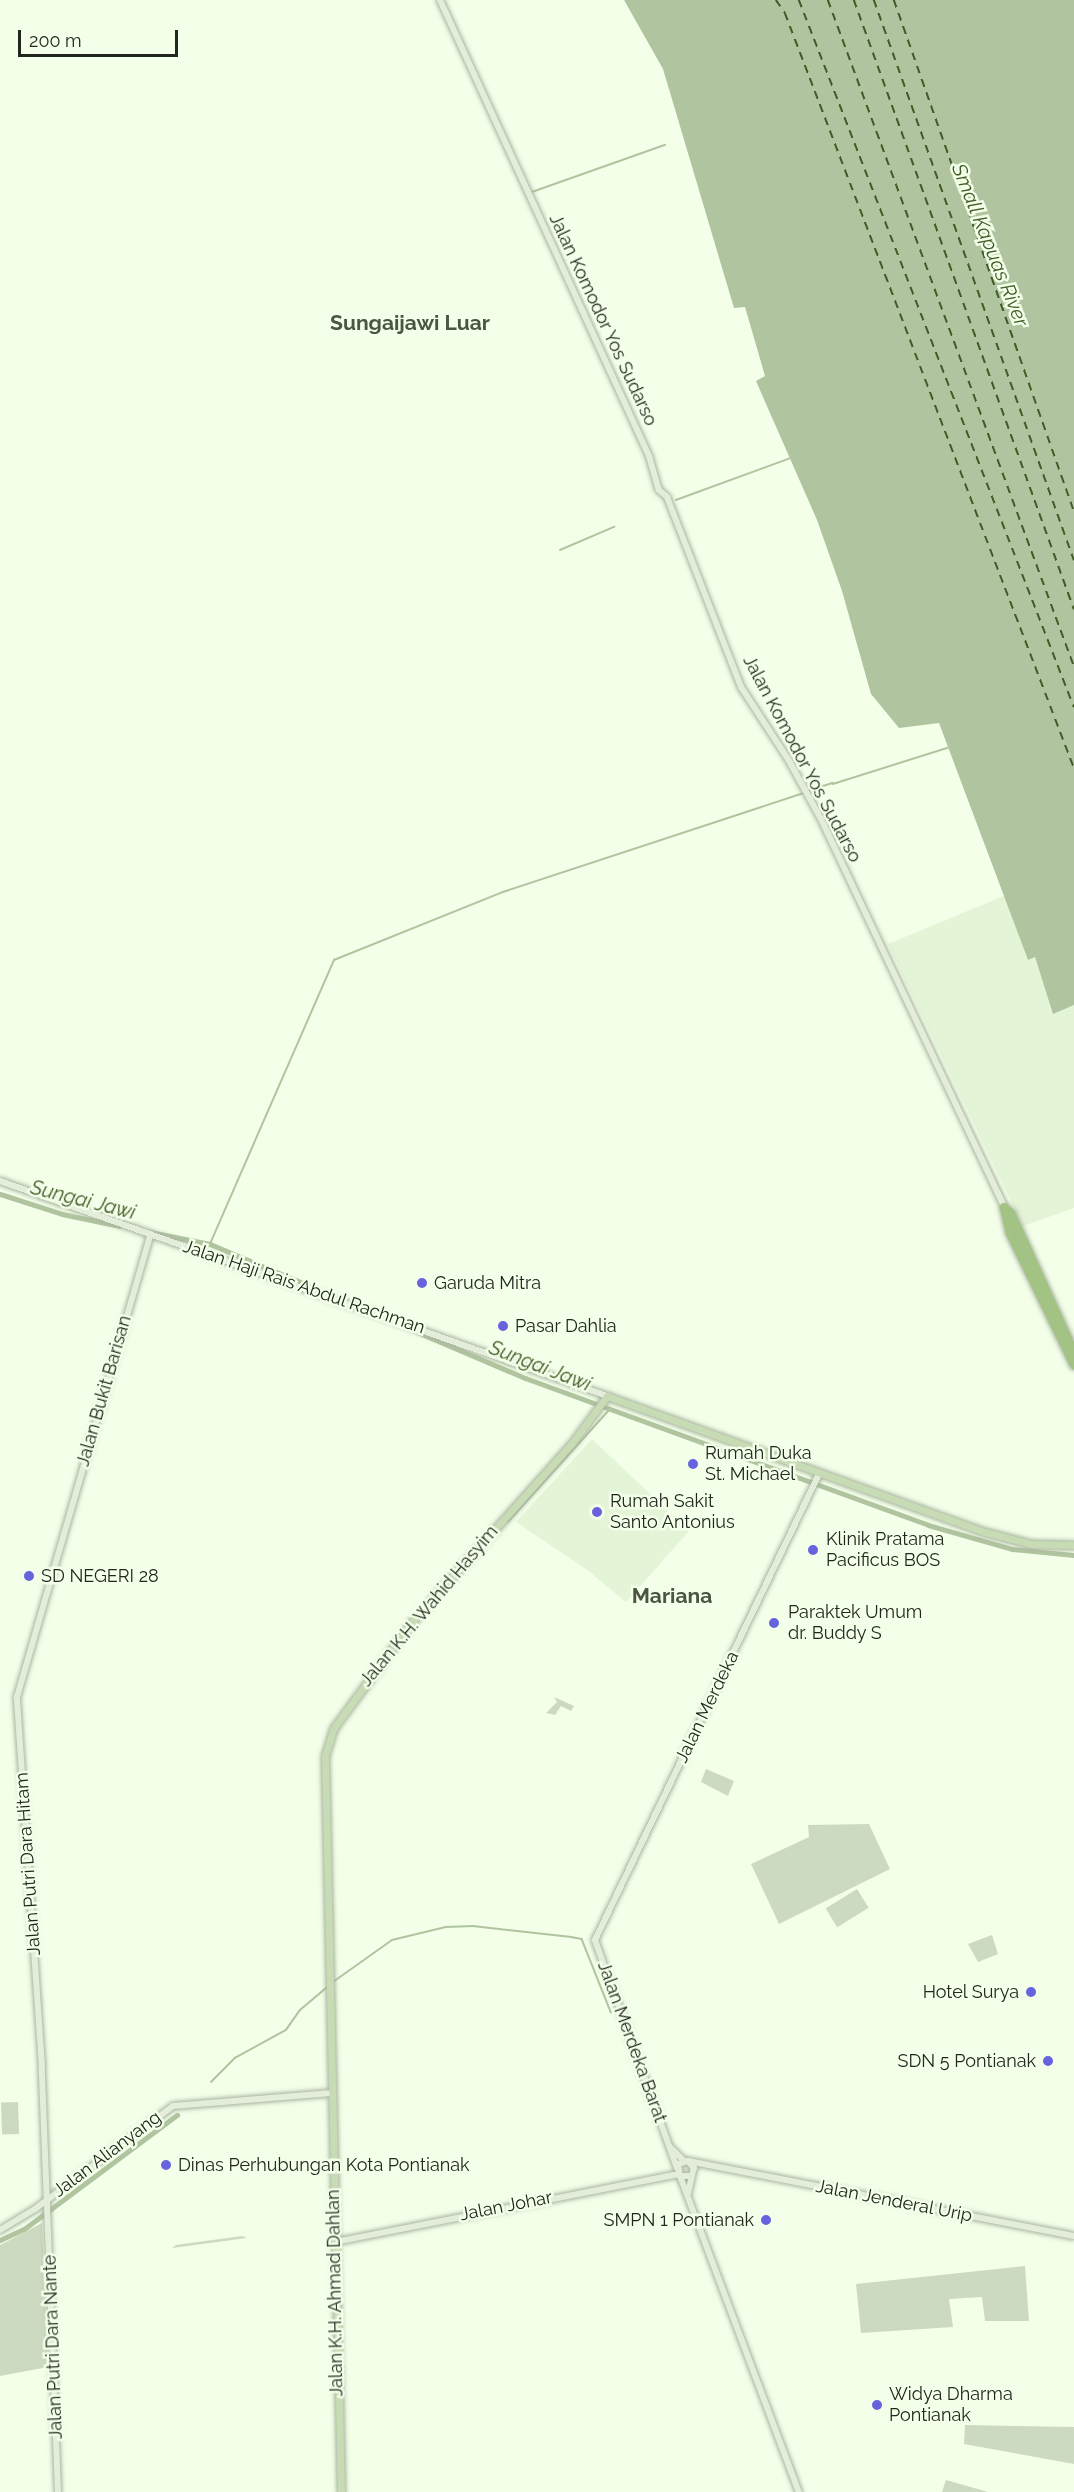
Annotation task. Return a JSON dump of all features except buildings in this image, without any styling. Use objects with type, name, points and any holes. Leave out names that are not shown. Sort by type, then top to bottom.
[{"type":"highway","points":[[1004,1208],[1011,1213],[1074,1352]]},
{"type":"highway","name":"Jalan Komodor Yos Sudarso","points":[[1004,1208],[1010,1233],[1074,1365]]},
{"type":"main road","name":"Jalan K.H. Wahid Hasyim","points":[[331,2093],[327,1738],[411,1623],[598,1411],[606,1398]]},
{"type":"main road","points":[[606,1398],[818,1477],[1007,1538],[1074,1545]]},
{"type":"main road","name":"Jalan K.H. Ahmad Dahlan","points":[[331,2093],[341,2492]]},
{"type":"street","name":"Jalan Komodor Yos Sudarso","points":[[440,0],[649,456],[658,490],[667,496],[741,687],[781,747],[821,819],[1004,1208]]},
{"type":"street","name":"Jalan Haji Rais Abdul Rachman","points":[[0,1181],[606,1398]]},
{"type":"street","name":"Jalan Bukit Barisan","points":[[62,1531],[151,1236]]},
{"type":"street","name":"Jalan Merdeka","points":[[595,1940],[818,1477]]},
{"type":"street","name":"Jalan Putri Dara Hitam","points":[[47,2201],[42,2067],[17,1697],[62,1531]]},
{"type":"street","name":"Jalan Merdeka Barat","points":[[595,1940],[678,2173],[688,2194],[800,2492]]},
{"type":"street","name":"Jalan Alianyang","points":[[0,2230],[47,2201],[173,2106],[331,2093]]},
{"type":"street","points":[[668,2144],[686,2161],[692,2174],[688,2194]]},
{"type":"street","points":[[678,2173],[686,2161]]},
{"type":"street","name":"Jalan Jenderal Urip","points":[[686,2161],[1074,2236]]},
{"type":"street","name":"Jalan Johar","points":[[335,2242],[678,2173],[692,2174],[714,2165]]},
{"type":"street","name":"Jalan Putri Dara Nante","points":[[47,2201],[58,2492]]},
{"type":"shaded area","points":[[1006,895],[1028,959],[1035,956],[1053,1013],[1074,1005],[1074,1208],[1023,1226],[888,944]]},
{"type":"shaded area","name":"Rumah Sakit Santo Antonius","points":[[592,1439],[689,1531],[626,1602],[586,1569],[516,1522]]},
{"type":"shaded area","points":[[554,1697],[574,1706],[571,1711],[561,1706],[555,1715],[546,1713],[557,1702]]},
{"type":"shaded area","points":[[706,1769],[734,1781],[728,1796],[701,1782]]},
{"type":"shaded area","points":[[869,1824],[890,1869],[779,1924],[751,1864],[809,1837],[808,1825]]},
{"type":"shaded area","points":[[857,1889],[869,1908],[837,1927],[826,1909]]},
{"type":"shaded area","points":[[992,1935],[998,1954],[978,1962],[968,1944]]},
{"type":"shaded area","points":[[18,2102],[19,2134],[2,2135],[1,2103]]},
{"type":"shaded area","points":[[42,2223],[48,2367],[0,2376],[0,2245]]},
{"type":"shaded area","points":[[242,2236],[247,2238],[172,2248],[176,2245]]},
{"type":"shaded area","points":[[1025,2266],[1029,2321],[985,2321],[982,2297],[949,2299],[953,2327],[861,2333],[856,2284]]},
{"type":"shaded area","points":[[965,2425],[1074,2427],[1074,2464],[964,2444]]},
{"type":"shaded area","points":[[946,2480],[988,2492],[942,2492]]},
{"type":"water","name":"Small Kapuas River","points":[[624,0],[1074,0],[1074,1005],[1053,1014],[1035,957],[1028,960],[939,723],[899,728],[871,694],[842,591],[817,520],[756,381],[765,376],[745,307],[734,308],[663,69]]},
{"type":"waterway","points":[[532,192],[665,145]]},
{"type":"waterway","points":[[676,500],[791,458]]},
{"type":"waterway","points":[[560,550],[614,527]]},
{"type":"waterway","points":[[833,784],[947,748]]},
{"type":"waterway","points":[[808,791],[833,783]]},
{"type":"waterway","points":[[210,1244],[334,960],[503,892],[804,793]]},
{"type":"waterway","name":"Sungai Jawi","points":[[0,1194],[62,1214],[120,1226]]},
{"type":"waterway","name":"Sungai Jawi","points":[[150,1232],[210,1244],[333,1296]]},
{"type":"waterway","name":"Sungai Jawi","points":[[410,1329],[525,1378],[928,1525],[1012,1549],[1074,1555]]},
{"type":"waterway","points":[[508,1522],[610,1409]]},
{"type":"waterway","points":[[333,1982],[392,1940],[446,1927],[473,1926],[582,1939],[611,2012]]},
{"type":"waterway","points":[[211,2082],[235,2058],[286,2030],[300,2010],[327,1987]]},
{"type":"waterway","points":[[0,2240],[24,2229],[177,2115]]},
{"type":"ferry route","points":[[776,0],[785,13],[1074,768]]},
{"type":"ferry route","points":[[799,0],[1074,707]]},
{"type":"ferry route","points":[[828,0],[1074,666]]},
{"type":"ferry route","points":[[854,0],[1074,609]]},
{"type":"ferry route","points":[[874,0],[1074,560]]},
{"type":"ferry route","points":[[894,0],[1074,511]]},
{"type":"place","name":"Garuda Mitra","points":[[422,1283]]},
{"type":"place","name":"Pasar Dahlia","points":[[503,1326]]},
{"type":"place","name":"Rumah Duka St. Michael","points":[[693,1464]]},
{"type":"place","name":"Rumah Sakit Santo Antonius","points":[[597,1512]]},
{"type":"place","name":"Klinik Pratama Pacificus BOS","points":[[813,1550]]},
{"type":"place","name":"SD NEGERI 28","points":[[29,1576]]},
{"type":"place","name":"Paraktek Umum dr. Buddy S","points":[[774,1623]]},
{"type":"place","name":"Hotel Surya","points":[[1031,1992]]},
{"type":"place","name":"SDN 5 Pontianak","points":[[1048,2061]]},
{"type":"place","name":"Dinas Perhubungan Kota Pontianak","points":[[166,2165]]},
{"type":"place","name":"SMPN 1 Pontianak","points":[[766,2220]]},
{"type":"place","name":"Widya Dharma Pontianak","points":[[877,2405]]},
{"type":"district","name":"Sungaijawi Luar","points":[[410,323]]},
{"type":"district","name":"Mariana","points":[[672,1596]]}]
